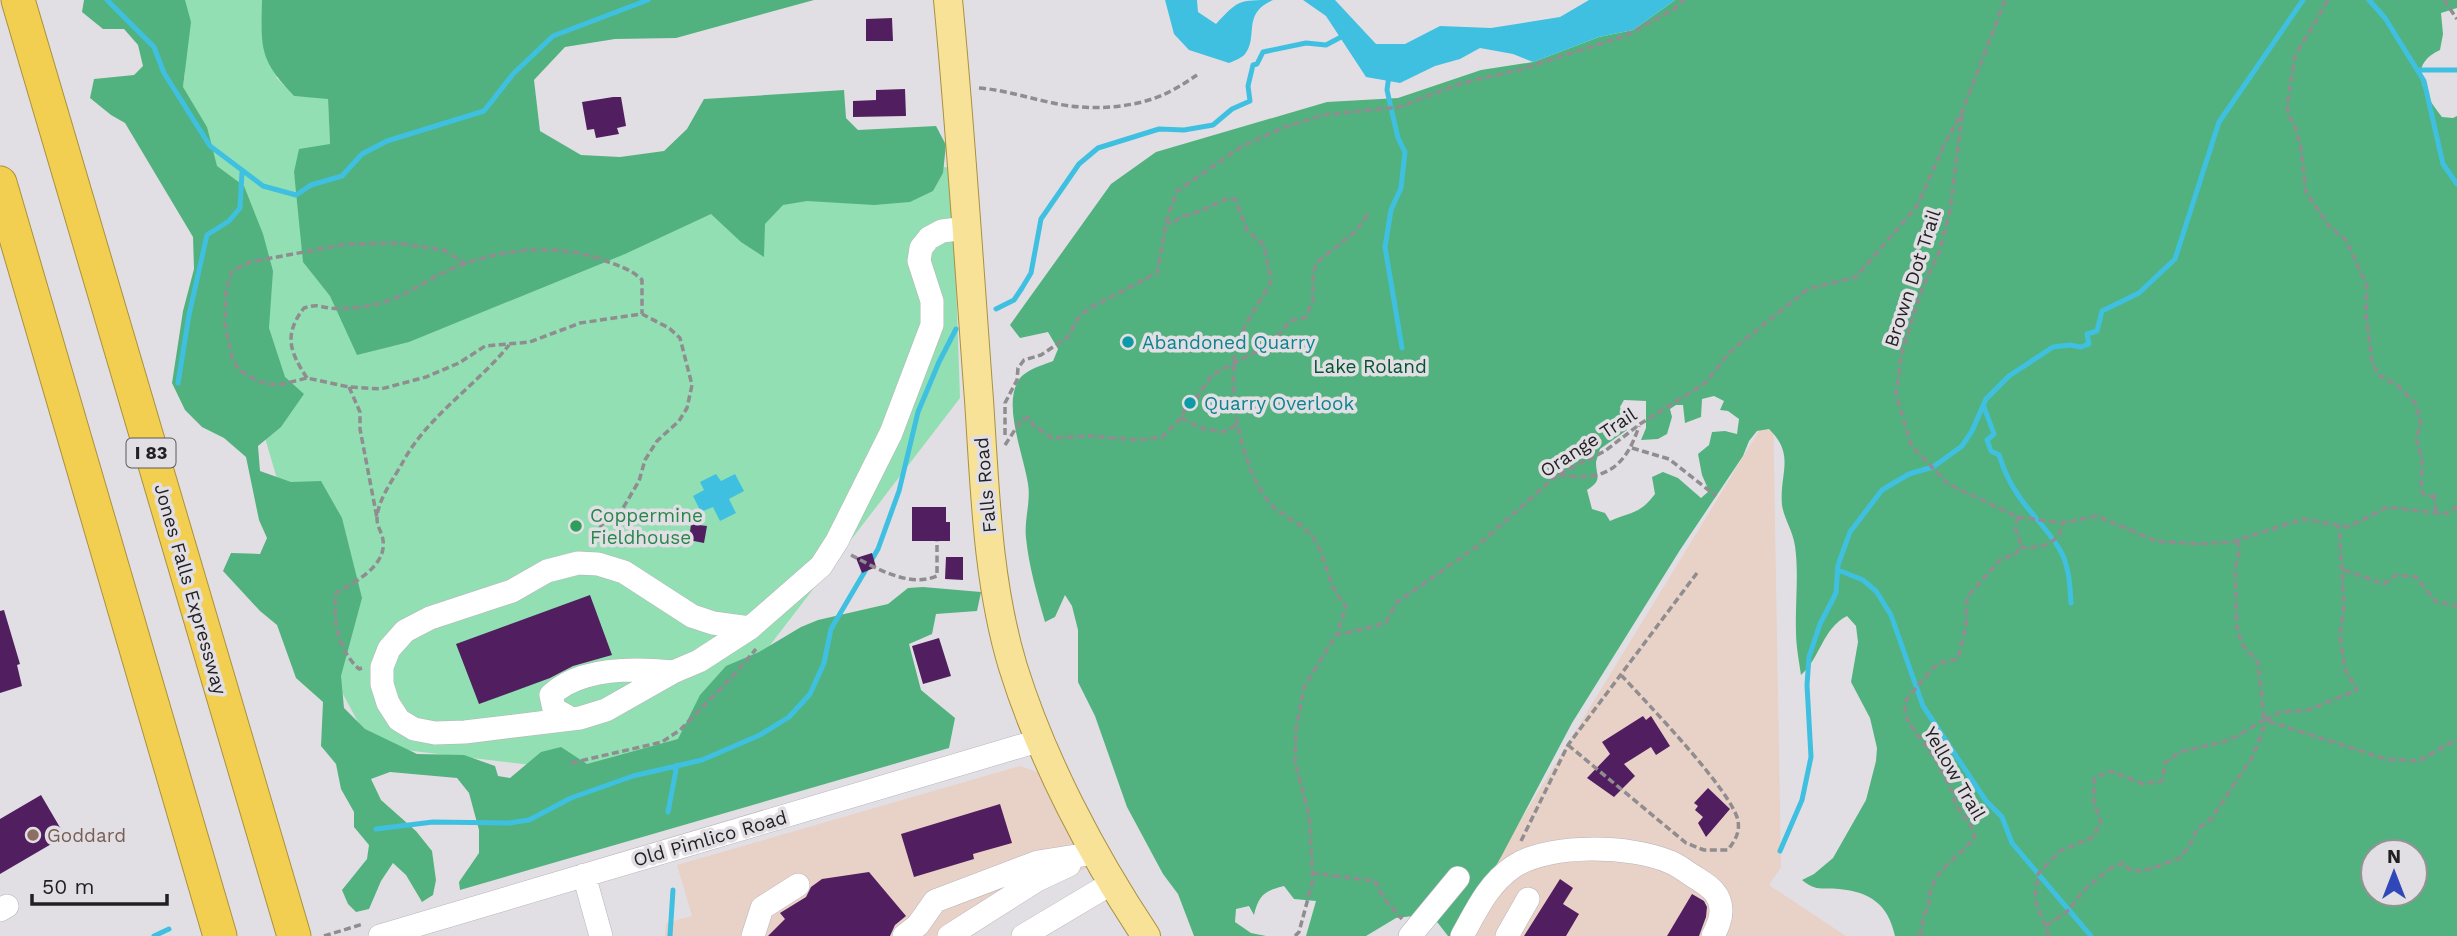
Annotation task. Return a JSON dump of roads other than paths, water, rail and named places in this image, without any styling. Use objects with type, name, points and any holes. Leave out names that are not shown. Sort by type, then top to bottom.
[{"type":"highway","name":"Jones Falls Expressway","points":[[18,0],[289,921]]},
{"type":"highway","points":[[0,183],[218,931]]},
{"type":"main road","name":"Falls Road","points":[[948,0],[967,228],[993,446],[987,522],[1003,625],[1012,665],[1041,740],[1094,853],[1146,936]]},
{"type":"street","points":[[757,634],[692,616],[624,572],[598,564],[578,563],[547,571],[512,591],[430,618],[405,631],[389,649],[382,667],[382,684],[388,703],[399,720],[414,729],[435,733],[572,719],[606,710],[673,672],[757,634],[821,566],[847,522],[891,433],[932,325],[932,301],[919,261],[921,248],[929,238],[942,231],[967,228]]},
{"type":"street","points":[[572,719],[554,709],[551,703],[551,695],[568,685],[611,670],[673,672]]},
{"type":"street","name":"Old Pimlico Road","points":[[380,936],[1041,740]]},
{"type":"street","points":[[1462,936],[1488,891],[1514,866],[1555,852],[1587,850],[1631,852],[1670,862],[1714,889],[1721,908],[1720,920],[1713,936]]},
{"type":"street","points":[[904,936],[918,925],[935,901],[1038,862],[1094,853]]},
{"type":"street","points":[[949,936],[1037,880],[1094,853]]},
{"type":"street","points":[[584,875],[601,936]]},
{"type":"street","points":[[1412,934],[1458,878]]},
{"type":"street","points":[[1023,936],[1112,883]]},
{"type":"street","points":[[753,936],[762,908],[798,885]]},
{"type":"street","points":[[1507,936],[1528,899]]},
{"type":"water","points":[[1165,0],[1197,0],[1198,12],[1216,24],[1240,3],[1273,0],[1257,12],[1245,54],[1229,63],[1189,50],[1174,34]]},
{"type":"water","points":[[1303,0],[1335,0],[1376,44],[1405,44],[1440,26],[1491,28],[1560,17],[1589,0],[1675,0],[1633,30],[1599,37],[1533,62],[1513,54],[1480,48],[1400,83],[1366,77],[1326,16]]},
{"type":"water","points":[[716,474],[721,481],[735,474],[744,491],[729,499],[736,513],[720,521],[713,507],[701,512],[693,496],[704,490],[700,482]]},
{"type":"waterway","points":[[107,0],[154,47],[164,73],[210,146],[263,186],[296,195],[311,185],[342,176],[362,154],[387,141],[484,111],[513,74],[553,36],[648,0]]},
{"type":"waterway","points":[[1780,851],[1802,800],[1811,757],[1807,685],[1809,657],[1820,624],[1836,593],[1838,565],[1850,532],[1882,490],[1909,474],[1933,467],[1962,446],[1986,399],[2009,376],[2053,347],[2081,347],[2089,344],[2087,334],[2097,331],[2102,311],[2139,293],[2175,259],[2219,122],[2303,0]]},
{"type":"waterway","points":[[2369,0],[2385,18],[2424,81],[2443,164],[2457,184]]},
{"type":"waterway","points":[[996,309],[1014,300],[1022,288],[1031,273],[1041,219],[1079,164],[1098,148],[1159,129],[1184,130],[1213,125],[1232,109],[1250,101],[1248,86],[1253,65],[1257,64],[1263,52],[1306,43],[1326,45],[1343,36]]},
{"type":"waterway","points":[[2418,70],[2457,70]]},
{"type":"waterway","points":[[1389,75],[1387,90],[1398,138],[1405,152],[1401,188],[1391,210],[1385,247],[1402,348]]},
{"type":"waterway","points":[[178,383],[189,315],[207,235],[229,221],[240,208],[242,172]]},
{"type":"waterway","points":[[376,829],[433,822],[509,823],[529,820],[571,798],[633,776],[702,760],[760,735],[789,717],[810,694],[824,663],[831,629],[878,549],[899,491],[918,412],[956,329]]},
{"type":"waterway","points":[[1984,407],[1994,434],[1987,440],[1991,451],[1999,455],[2016,493],[2051,536],[2063,556],[2071,603]]},
{"type":"waterway","points":[[1838,570],[1863,580],[1876,591],[1891,615],[1923,706],[1986,801],[2002,817],[2012,843],[2091,936]]},
{"type":"waterway","points":[[668,812],[677,765]]},
{"type":"waterway","points":[[670,936],[673,890]]},
{"type":"waterway","points":[[154,936],[169,929]]},
{"type":"place","name":"Abandoned Quarry","points":[[1128,342]]},
{"type":"place","name":"Quarry Overlook","points":[[1190,403]]},
{"type":"place","name":"Coppermine Fieldhouse","points":[[576,526]]},
{"type":"place","name":"Goddard","points":[[33,835]]},
{"type":"park label","name":"Lake Roland","points":[[1370,366]]}]
